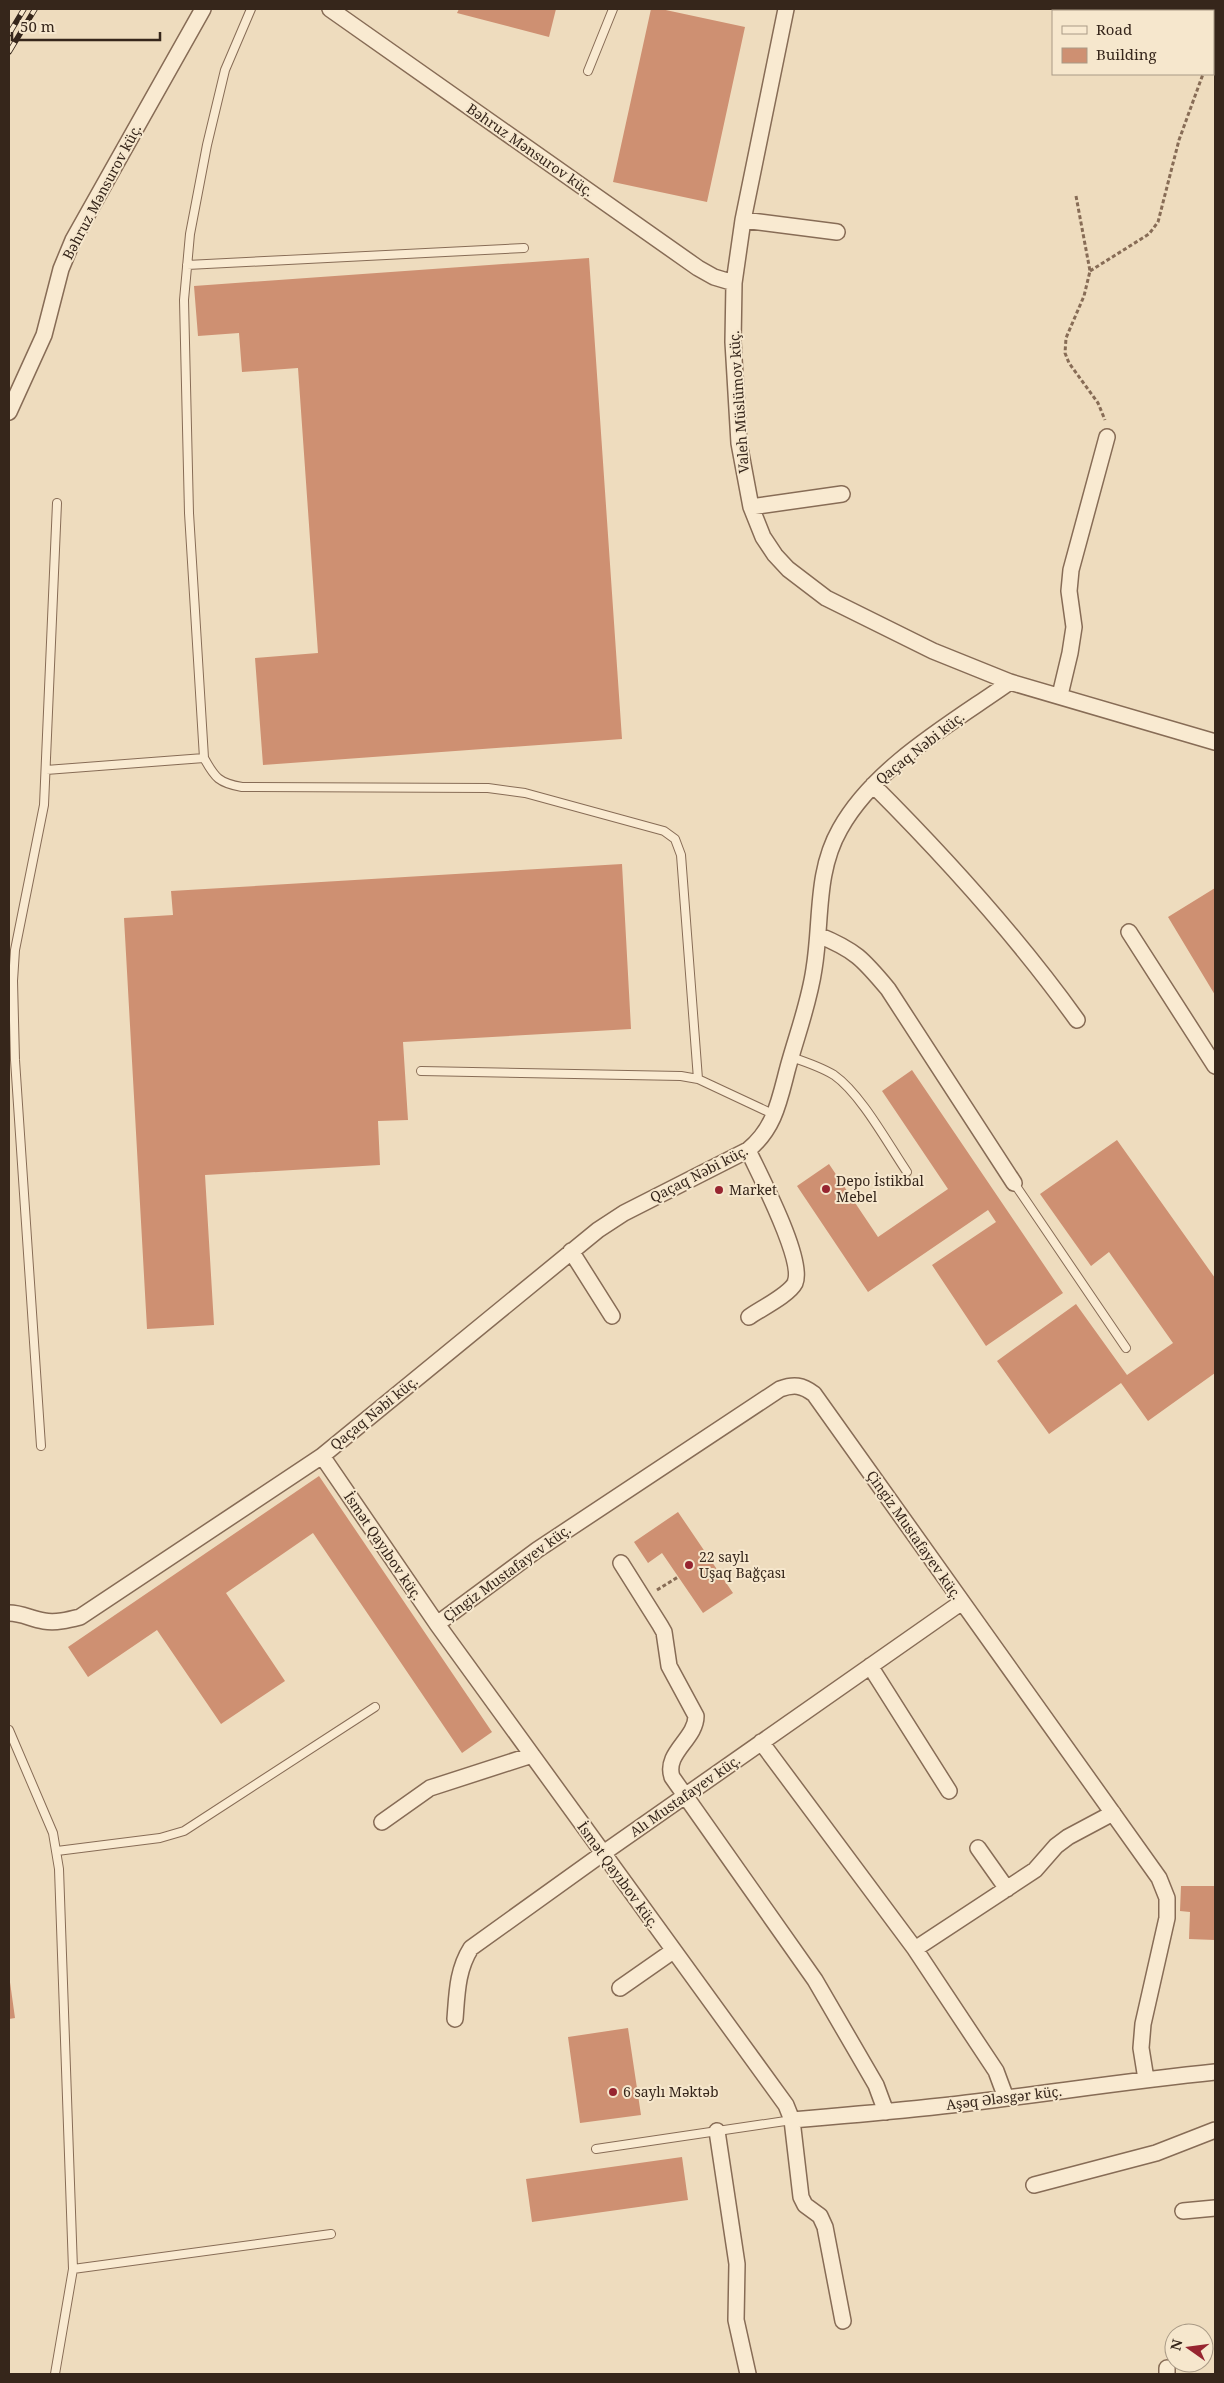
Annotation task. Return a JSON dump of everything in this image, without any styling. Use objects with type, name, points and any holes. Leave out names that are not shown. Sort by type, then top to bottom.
[{"type":"street","name":"Bəhruz Mənsurov küç.","points":[[9,412],[44,335],[61,269],[73,240],[203,9]]},
{"type":"street","name":"Bəhruz Mənsurov küç.","points":[[330,9],[698,268],[714,277],[734,283]]},
{"type":"street","name":"Valeh Müslümov küç.","points":[[786,9],[743,220],[734,283],[733,342],[739,443],[751,507],[763,537],[775,556],[788,569],[826,598],[933,651],[1010,682]]},
{"type":"street","points":[[743,220],[836,232]]},
{"type":"street","points":[[1060,695],[1070,654],[1074,627],[1069,591],[1071,570],[1107,437]]},
{"type":"street","points":[[751,507],[842,494]]},
{"type":"street","points":[[1010,682],[1060,695],[1215,742]]},
{"type":"street","name":"Qaçaq Nəbi küç.","points":[[9,1613],[20,1613],[44,1621],[61,1621],[80,1617],[322,1456],[571,1251],[624,1213],[748,1150],[760,1140],[775,1115],[810,998],[818,935],[822,877],[839,830],[854,806],[873,785],[910,753],[1010,682]]},
{"type":"street","points":[[873,785],[938,851],[1001,921],[1042,970],[1077,1020]]},
{"type":"street","points":[[1129,932],[1215,1066]]},
{"type":"street","points":[[818,935],[847,947],[864,961],[888,989],[1014,1183]]},
{"type":"street","points":[[748,1150],[791,1246],[796,1275],[794,1284],[788,1291],[749,1317]]},
{"type":"street","points":[[571,1251],[612,1316]]},
{"type":"street","name":"Çingiz Mustafayev küç.","points":[[437,1624],[536,1550],[780,1389],[792,1385],[805,1387],[814,1394],[1159,1878],[1167,1898],[1167,1918],[1143,2024],[1141,2048],[1146,2079]]},
{"type":"street","name":"İsmət Qayıbov küç.","points":[[322,1456],[437,1624],[602,1854],[786,2105],[792,2120],[801,2197],[805,2205],[820,2216],[825,2228],[843,2321]]},
{"type":"street","points":[[621,1563],[664,1632],[669,1666],[696,1716],[696,1725],[672,1761],[670,1770],[685,1797],[815,1980],[876,2085],[886,2112]]},
{"type":"street","name":"Alı Mustafayev küç.","points":[[455,2019],[460,1973],[463,1961],[471,1948],[962,1602]]},
{"type":"street","points":[[870,1666],[949,1791]]},
{"type":"street","points":[[761,1742],[915,1949],[996,2072],[1006,2098]]},
{"type":"street","points":[[382,1822],[430,1788],[532,1754]]},
{"type":"street","points":[[915,1949],[1035,1870],[1056,1846],[1068,1837],[1113,1813]]},
{"type":"street","points":[[978,1848],[1007,1888]]},
{"type":"street","points":[[620,1988],[673,1951]]},
{"type":"street","name":"Aşəq Ələsgər küç.","points":[[792,2120],[886,2112],[1215,2072]]},
{"type":"street","points":[[1034,2185],[1156,2153],[1215,2130]]},
{"type":"street","points":[[717,2131],[737,2264],[736,2320],[748,2374]]},
{"type":"street","points":[[1183,2211],[1215,2208]]},
{"type":"lane","points":[[251,9],[225,70],[206,146],[190,234],[184,300],[189,513],[204,758],[214,776],[225,784],[242,788],[488,788],[525,793],[664,831],[675,839],[681,855],[698,1079]]},
{"type":"lane","points":[[588,71],[613,9]]},
{"type":"lane","points":[[187,265],[524,248]]},
{"type":"lane","points":[[41,1446],[15,1060],[13,981],[15,950],[44,805],[57,503]]},
{"type":"lane","points":[[46,770],[204,758]]},
{"type":"lane","points":[[791,1058],[810,1063],[834,1075],[850,1089],[907,1172]]},
{"type":"lane","points":[[421,1070],[681,1076],[698,1079],[775,1115]]},
{"type":"lane","points":[[1014,1183],[1126,1348]]},
{"type":"lane","points":[[57,1851],[160,1838],[184,1831],[375,1707]]},
{"type":"lane","points":[[9,1730],[53,1833],[57,1851],[73,2269],[55,2374]]},
{"type":"lane","points":[[596,2149],[792,2120]]},
{"type":"lane","points":[[73,2269],[332,2234]]},
{"type":"path","points":[[1090,270],[1149,234],[1158,222],[1179,140],[1203,75]]},
{"type":"path","points":[[1076,196],[1090,270],[1084,296],[1066,338],[1065,353],[1069,363],[1098,403],[1105,420],[1107,437]]},
{"type":"path","points":[[644,1599],[678,1576]]},
{"type":"building","points":[[459,9],[556,9],[549,37],[457,13]]},
{"type":"building","points":[[651,9],[661,9],[745,27],[707,202],[613,182]]},
{"type":"building","points":[[589,258],[622,739],[263,765],[255,658],[318,653],[298,368],[242,372],[239,333],[198,336],[194,286]]},
{"type":"building","points":[[622,864],[631,1029],[403,1042],[408,1120],[378,1121],[380,1165],[205,1175],[214,1325],[147,1329],[124,918],[173,915],[171,891]]},
{"type":"building","points":[[1215,888],[1215,995],[1168,917]]},
{"type":"building","points":[[912,1070],[1063,1293],[986,1346],[932,1265],[996,1222],[988,1210],[868,1292],[797,1186],[829,1164],[878,1237],[948,1189],[882,1091]]},
{"type":"building","points":[[1117,1140],[1215,1278],[1215,1373],[1148,1421],[1121,1383],[1049,1434],[997,1361],[1076,1304],[1127,1375],[1173,1343],[1109,1252],[1091,1266],[1040,1194]]},
{"type":"building","points":[[319,1476],[492,1732],[462,1753],[313,1533],[226,1593],[285,1681],[221,1724],[157,1630],[88,1677],[68,1647]]},
{"type":"building","points":[[678,1512],[733,1593],[703,1613],[662,1553],[648,1563],[634,1542]]},
{"type":"building","points":[[1181,1886],[1215,1886],[1215,1940],[1189,1939],[1190,1912],[1180,1911]]},
{"type":"building","points":[[9,1975],[15,2018],[9,2019]]},
{"type":"building","points":[[628,2028],[641,2115],[580,2123],[568,2037]]},
{"type":"building","points":[[682,2157],[688,2200],[532,2222],[526,2179]]},
{"type":"railway","points":[[9,34],[24,9]]},
{"type":"railway","points":[[9,52],[35,9]]},
{"type":"place","name":"Depo İstikbal Mebel","points":[[826,1189]]},
{"type":"place","name":"Market","points":[[719,1190]]},
{"type":"place","name":"22 saylı Uşaq Bağçası","points":[[689,1565]]},
{"type":"place","name":"6 saylı Məktəb","points":[[613,2092]]}]
